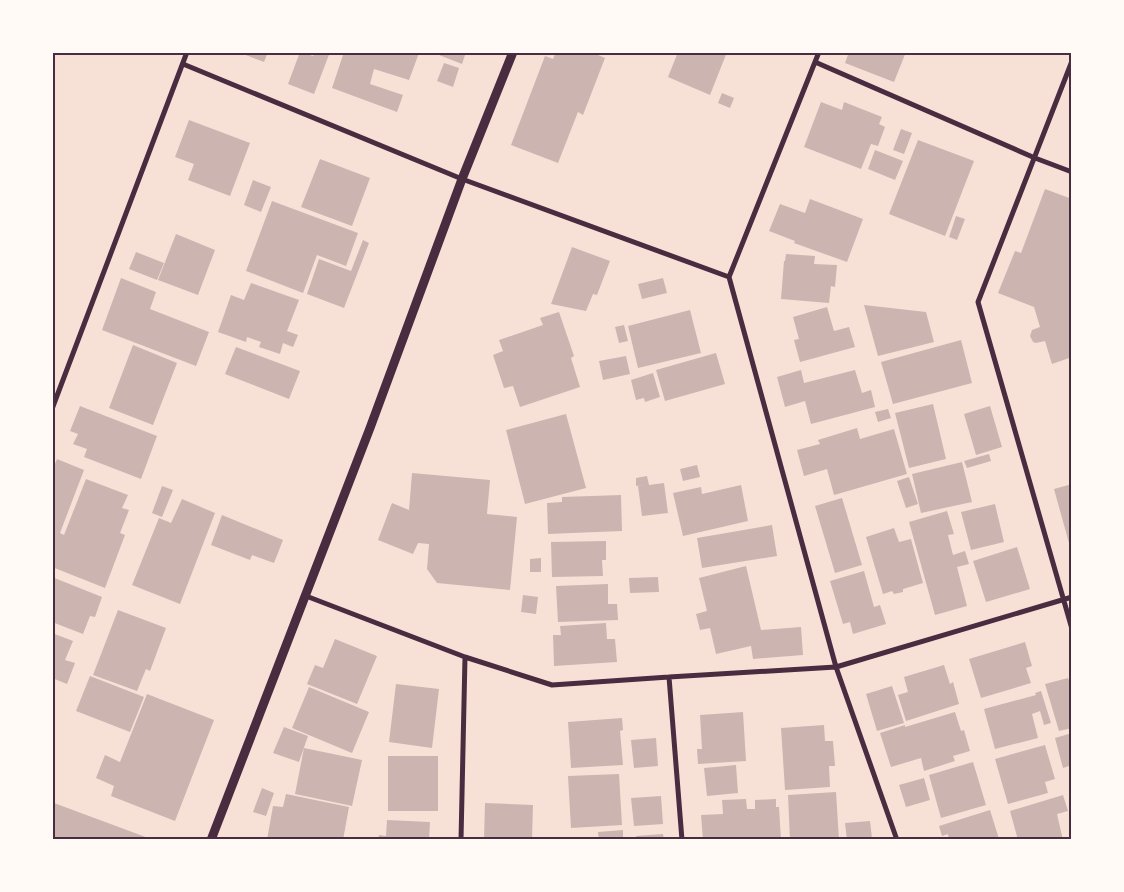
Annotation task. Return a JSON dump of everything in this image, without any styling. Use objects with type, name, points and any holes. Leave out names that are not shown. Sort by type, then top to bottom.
[{"type":"street","points":[[52,409],[188,52]]},
{"type":"street","points":[[211,840],[306,596],[462,179],[513,52]]},
{"type":"street","points":[[818,52],[729,277],[836,667],[898,840]]},
{"type":"street","points":[[1072,61],[978,302],[1072,629]]},
{"type":"street","points":[[815,62],[1035,158],[1072,172]]},
{"type":"street","points":[[183,64],[462,179],[729,277]]},
{"type":"street","points":[[306,596],[465,657],[552,685],[836,667],[1072,597]]},
{"type":"street","points":[[461,840],[465,657]]},
{"type":"street","points":[[669,677],[682,840]]},
{"type":"building","points":[[238,52],[268,52],[264,62]]},
{"type":"building","points":[[300,52],[313,56],[315,52],[330,52],[314,94],[288,84]]},
{"type":"building","points":[[344,52],[419,53],[409,80],[374,69],[370,84],[403,95],[397,112],[332,88]]},
{"type":"building","points":[[440,52],[466,52],[462,64],[439,55]]},
{"type":"building","points":[[556,52],[591,52],[605,58],[583,115],[578,112],[558,163],[511,145],[545,56],[553,59]]},
{"type":"building","points":[[678,52],[727,52],[710,95],[668,77]]},
{"type":"building","points":[[849,52],[906,52],[894,82],[845,63]]},
{"type":"building","points":[[444,63],[459,68],[453,87],[437,81]]},
{"type":"building","points":[[722,93],[734,98],[730,108],[718,103]]},
{"type":"building","points":[[821,102],[842,110],[844,102],[882,117],[879,124],[885,127],[878,146],[871,144],[861,169],[804,147]]},
{"type":"building","points":[[189,120],[250,143],[230,196],[188,180],[194,164],[175,157]]},
{"type":"building","points":[[901,129],[912,133],[904,154],[893,150]]},
{"type":"building","points":[[918,140],[974,161],[945,236],[889,214]]},
{"type":"building","points":[[875,150],[903,161],[895,180],[868,169]]},
{"type":"building","points":[[320,159],[370,178],[352,226],[301,207]]},
{"type":"building","points":[[253,180],[271,187],[261,212],[244,205]]},
{"type":"building","points":[[1045,189],[1072,199],[1072,357],[1052,364],[1045,341],[1033,342],[1030,336],[1032,330],[1040,327],[1034,307],[998,293],[1015,251],[1021,253]]},
{"type":"building","points":[[810,199],[863,219],[847,262],[794,243],[795,241],[769,231],[780,204],[805,213]]},
{"type":"building","points":[[272,201],[358,233],[346,266],[317,255],[303,293],[246,271]]},
{"type":"building","points":[[956,216],[965,219],[957,240],[949,237]]},
{"type":"building","points":[[176,234],[215,250],[198,295],[158,280]]},
{"type":"building","points":[[363,240],[369,243],[344,308],[307,294],[319,259],[351,271]]},
{"type":"building","points":[[572,247],[610,261],[597,295],[593,294],[586,311],[551,304]]},
{"type":"building","points":[[136,252],[164,263],[157,280],[129,269]]},
{"type":"building","points":[[786,254],[815,256],[814,264],[837,265],[835,287],[831,286],[829,303],[781,299]]},
{"type":"building","points":[[121,278],[156,292],[150,309],[209,332],[196,366],[102,330]]},
{"type":"building","points":[[663,278],[667,293],[642,299],[638,284]]},
{"type":"building","points":[[251,283],[299,300],[287,331],[298,335],[293,347],[283,343],[280,354],[259,347],[261,342],[247,337],[246,342],[218,332],[231,295],[244,300]]},
{"type":"building","points":[[864,305],[926,312],[934,342],[878,356]]},
{"type":"building","points":[[827,307],[834,331],[849,327],[855,347],[800,362],[794,340],[799,339],[793,317]]},
{"type":"building","points":[[690,310],[701,353],[638,368],[628,326]]},
{"type":"building","points":[[559,312],[574,356],[571,358],[580,387],[520,407],[513,386],[504,388],[493,355],[503,351],[499,340],[543,325],[540,318]]},
{"type":"building","points":[[624,325],[628,341],[619,343],[615,327]]},
{"type":"building","points":[[961,340],[972,383],[893,404],[881,362]]},
{"type":"building","points":[[133,345],[177,363],[153,425],[109,408]]},
{"type":"building","points":[[236,347],[300,371],[289,399],[225,374]]},
{"type":"building","points":[[716,353],[725,384],[665,401],[656,370]]},
{"type":"building","points":[[626,356],[630,374],[603,380],[599,361]]},
{"type":"building","points":[[801,370],[804,383],[855,370],[862,393],[871,390],[875,407],[811,424],[805,401],[785,407],[777,377]]},
{"type":"building","points":[[653,373],[660,397],[645,402],[644,398],[636,400],[631,380]]},
{"type":"building","points":[[933,404],[946,459],[909,468],[895,413]]},
{"type":"building","points":[[80,406],[157,436],[141,479],[84,457],[87,449],[73,444],[78,434],[70,431]]},
{"type":"building","points":[[990,406],[1002,447],[976,455],[964,414]]},
{"type":"building","points":[[888,409],[891,418],[878,422],[875,412]]},
{"type":"building","points":[[566,414],[586,488],[525,504],[506,430]]},
{"type":"building","points":[[857,428],[860,439],[894,429],[907,474],[834,495],[827,469],[804,476],[797,450],[820,444],[818,440]]},
{"type":"building","points":[[989,454],[991,461],[967,468],[964,461]]},
{"type":"building","points":[[57,459],[84,470],[60,533],[64,535],[86,479],[128,495],[122,508],[129,510],[120,533],[125,535],[105,588],[52,567],[52,538],[55,531],[52,530],[52,471]]},
{"type":"building","points":[[962,462],[972,502],[921,513],[912,474]]},
{"type":"building","points":[[697,465],[700,477],[683,481],[680,469]]},
{"type":"building","points":[[412,473],[490,480],[487,514],[517,517],[510,590],[437,583],[427,569],[429,544],[418,543],[413,554],[378,540],[392,503],[409,510]]},
{"type":"building","points":[[647,476],[649,485],[664,483],[668,513],[642,516],[638,486],[644,485],[636,486],[636,478]]},
{"type":"building","points":[[909,477],[918,504],[906,508],[897,481]]},
{"type":"building","points":[[1072,484],[1072,542],[1069,543],[1054,489]]},
{"type":"building","points":[[741,485],[748,521],[683,536],[673,493],[701,487],[702,494]]},
{"type":"building","points":[[162,486],[173,490],[162,517],[152,513]]},
{"type":"building","points":[[621,495],[622,531],[548,534],[547,503],[562,502],[562,497]]},
{"type":"building","points":[[842,498],[862,565],[835,573],[815,506]]},
{"type":"building","points":[[182,499],[215,513],[180,604],[132,585],[159,518],[171,523]]},
{"type":"building","points":[[995,504],[1004,542],[971,550],[961,512]]},
{"type":"building","points":[[947,511],[954,534],[948,535],[953,555],[965,551],[969,564],[957,567],[967,606],[935,615],[909,522]]},
{"type":"building","points":[[222,515],[283,540],[274,563],[252,555],[250,560],[211,545]]},
{"type":"building","points":[[772,525],[777,556],[702,568],[697,538]]},
{"type":"building","points":[[894,528],[899,542],[911,539],[923,583],[903,589],[903,592],[894,594],[892,591],[883,594],[866,537]]},
{"type":"building","points":[[606,541],[606,560],[602,560],[603,576],[552,577],[551,542]]},
{"type":"building","points":[[1017,547],[1030,589],[986,602],[973,561]]},
{"type":"building","points":[[541,558],[541,572],[530,572],[530,559]]},
{"type":"building","points":[[746,566],[761,630],[801,627],[803,655],[753,659],[751,646],[716,654],[710,628],[700,630],[696,614],[707,611],[699,578]]},
{"type":"building","points":[[864,571],[874,607],[880,605],[886,624],[853,634],[850,622],[843,624],[830,581]]},
{"type":"building","points":[[52,577],[102,597],[95,617],[90,616],[83,634],[52,622]]},
{"type":"building","points":[[658,577],[659,592],[630,593],[629,578]]},
{"type":"building","points":[[608,584],[608,604],[617,604],[618,620],[558,622],[556,586]]},
{"type":"building","points":[[523,595],[538,597],[536,614],[521,612]]},
{"type":"building","points":[[118,610],[166,628],[150,671],[146,669],[137,691],[93,675]]},
{"type":"building","points":[[606,623],[607,639],[615,639],[617,662],[554,666],[553,635],[561,635],[560,626]]},
{"type":"building","points":[[52,633],[73,641],[65,660],[75,663],[67,684],[52,678]]},
{"type":"building","points":[[335,639],[377,656],[357,704],[307,684],[315,665],[323,668]]},
{"type":"building","points":[[1025,642],[1032,666],[1026,668],[1031,683],[981,698],[969,659]]},
{"type":"building","points":[[944,665],[950,684],[953,682],[959,704],[906,721],[898,695],[908,692],[904,677]]},
{"type":"building","points":[[90,676],[144,697],[130,732],[76,711]]},
{"type":"building","points":[[1068,678],[1072,688],[1072,728],[1059,731],[1045,684]]},
{"type":"building","points":[[396,684],[439,689],[432,748],[389,742]]},
{"type":"building","points":[[892,686],[904,723],[877,731],[866,694]]},
{"type":"building","points":[[309,687],[369,712],[352,753],[292,728]]},
{"type":"building","points":[[1041,691],[1051,723],[1044,725],[1040,711],[1032,714],[1038,738],[995,749],[984,709],[1036,695],[1035,693]]},
{"type":"building","points":[[147,694],[214,720],[175,821],[111,796],[114,786],[96,778],[105,755],[120,762]]},
{"type":"building","points":[[743,712],[746,761],[698,764],[697,749],[702,749],[700,715]]},
{"type":"building","points":[[955,712],[961,731],[964,730],[970,751],[953,756],[955,761],[924,771],[921,758],[891,767],[880,733]]},
{"type":"building","points":[[622,718],[623,730],[620,731],[623,765],[571,768],[568,722]]},
{"type":"building","points":[[824,725],[825,741],[833,741],[835,766],[829,766],[830,787],[785,790],[781,728]]},
{"type":"building","points":[[284,727],[308,736],[299,762],[273,753]]},
{"type":"building","points":[[1072,733],[1072,765],[1063,768],[1055,738]]},
{"type":"building","points":[[656,738],[658,766],[634,768],[631,740]]},
{"type":"building","points":[[1045,745],[1055,779],[1045,782],[1048,793],[1008,804],[995,759]]},
{"type":"building","points":[[304,748],[362,760],[352,806],[295,794]]},
{"type":"building","points":[[388,756],[438,756],[438,811],[388,811]]},
{"type":"building","points":[[973,762],[986,805],[941,818],[929,775]]},
{"type":"building","points":[[736,765],[738,793],[707,796],[704,768]]},
{"type":"building","points":[[619,774],[622,825],[571,828],[568,776]]},
{"type":"building","points":[[924,778],[930,800],[906,807],[899,785]]},
{"type":"building","points":[[262,788],[274,793],[266,816],[253,812]]},
{"type":"building","points":[[836,792],[839,840],[790,840],[788,795]]},
{"type":"building","points":[[286,794],[349,807],[343,840],[267,840],[273,806],[283,807]]},
{"type":"building","points":[[1063,795],[1068,811],[1057,814],[1063,840],[1018,840],[1010,811]]},
{"type":"building","points":[[661,796],[663,824],[634,826],[631,798]]},
{"type":"building","points":[[746,799],[747,809],[755,809],[755,800],[776,799],[776,807],[779,807],[781,840],[703,840],[701,815],[723,814],[722,800]]},
{"type":"building","points":[[54,803],[151,839],[151,840],[52,840]]},
{"type":"building","points":[[485,803],[533,805],[532,840],[484,840]]},
{"type":"building","points":[[990,810],[999,839],[949,840],[948,834],[942,836],[939,826]]},
{"type":"building","points":[[387,820],[430,822],[429,840],[378,840],[379,835],[386,836]]},
{"type":"building","points":[[870,821],[872,838],[847,840],[845,823]]},
{"type":"building","points":[[623,830],[623,840],[599,840],[598,832]]},
{"type":"building","points":[[663,834],[664,840],[636,840],[636,836]]}]
